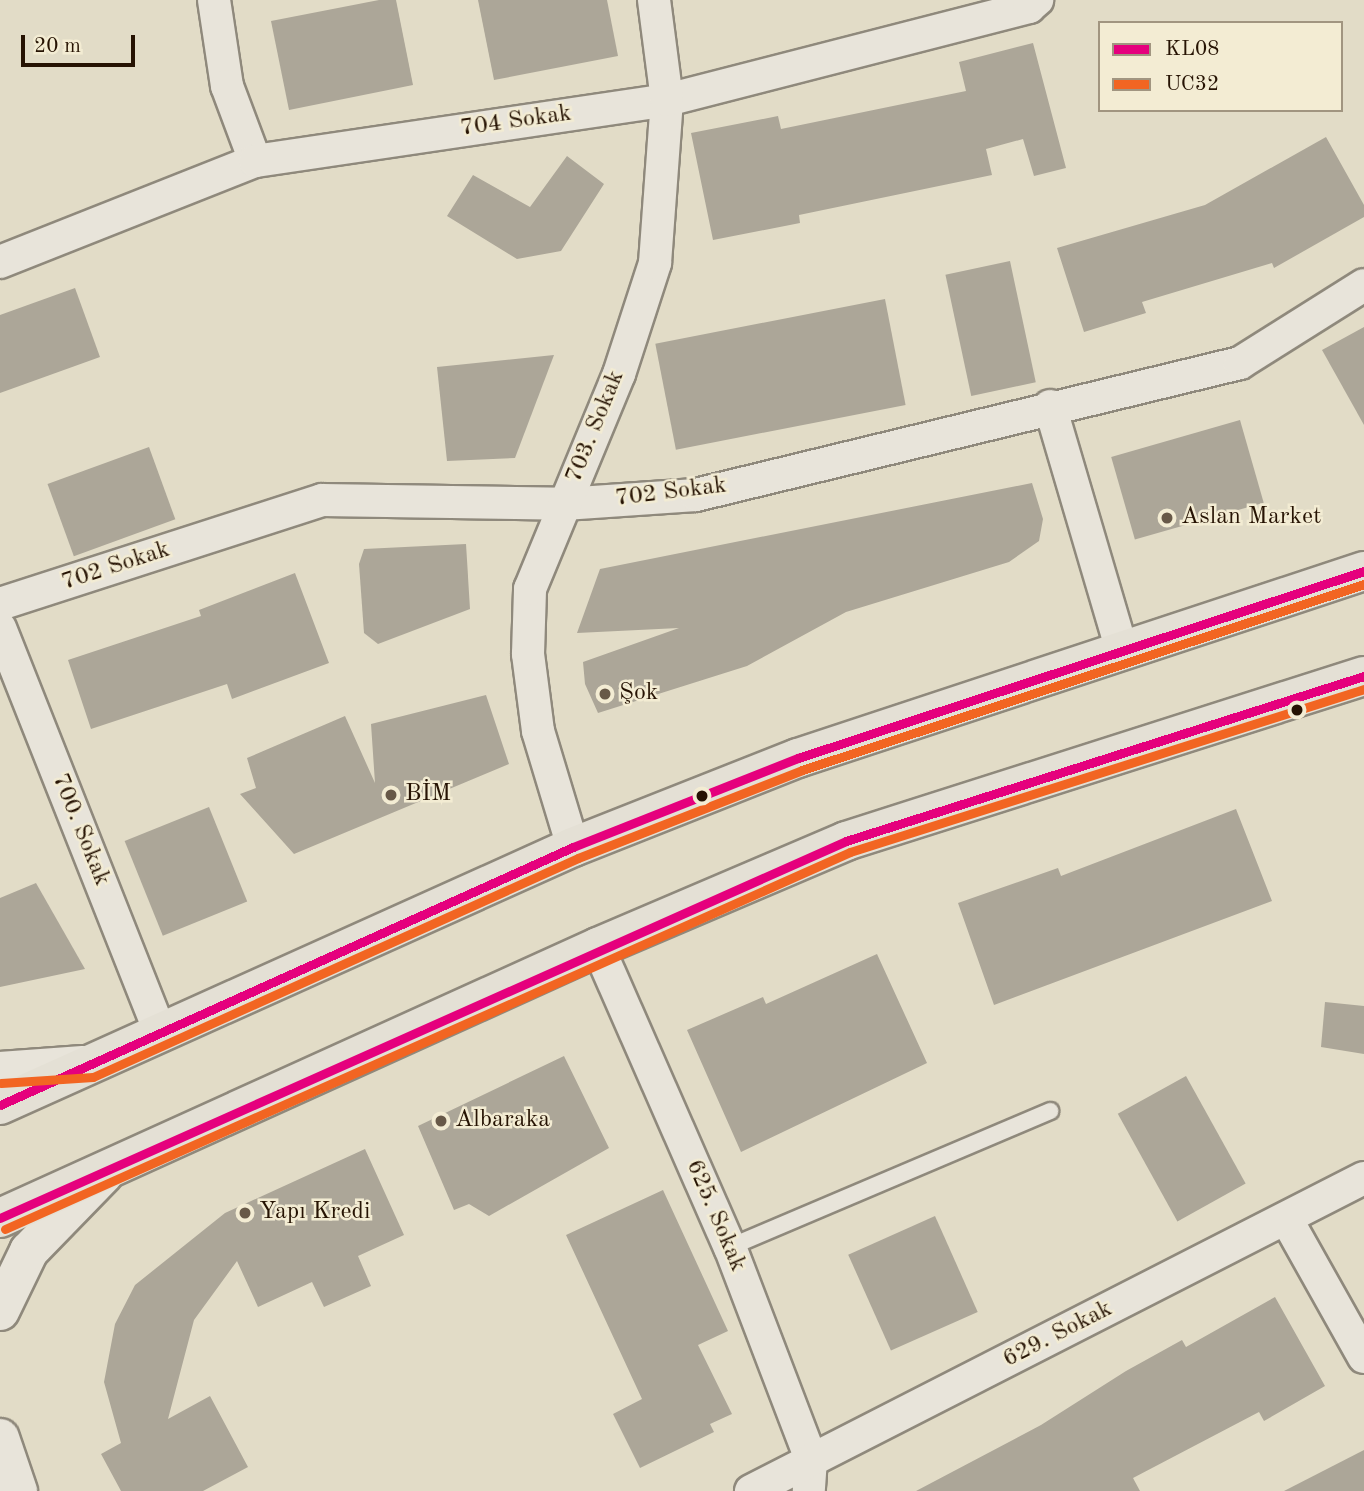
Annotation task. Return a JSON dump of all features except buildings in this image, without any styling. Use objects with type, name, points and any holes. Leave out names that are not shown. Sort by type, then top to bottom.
[{"type":"main road","points":[[0,1105],[573,847],[798,758],[1121,648],[1364,571]]},
{"type":"main road","points":[[0,1218],[104,1174],[598,947],[846,841],[1364,676]]},
{"type":"street","points":[[214,0],[227,86],[255,160]]},
{"type":"street","name":"703. Sokak","points":[[573,847],[541,744],[528,654],[530,589],[619,374],[655,263],[667,100],[654,0]]},
{"type":"street","name":"704 Sokak","points":[[0,262],[255,160],[667,100],[1029,7],[1037,0]]},
{"type":"street","name":"702 Sokak","points":[[0,604],[322,500],[564,504],[696,495],[1050,406],[1240,363],[1364,285]]},
{"type":"street","points":[[1050,406],[1121,648]]},
{"type":"street","name":"700. Sokak","points":[[0,628],[160,1032]]},
{"type":"street","name":"625. Sokak","points":[[598,947],[730,1247],[811,1459],[809,1491]]},
{"type":"street","points":[[0,1071],[89,1065]]},
{"type":"street","points":[[0,1311],[29,1251],[104,1174]]},
{"type":"street","name":"629. Sokak","points":[[751,1491],[1287,1220],[1364,1178]]},
{"type":"street","points":[[1287,1220],[1364,1357]]},
{"type":"street","points":[[0,1438],[18,1491]]},
{"type":"lane","points":[[730,1247],[1050,1111]]},
{"type":"transit line","name":"KL08","points":[[0,1105],[573,847],[798,758],[1364,571]]},
{"type":"transit line","name":"UC32","points":[[1,1083],[93,1077],[578,858],[802,770],[1364,584]]},
{"type":"transit line","name":"KL08","points":[[0,1218],[846,841],[1364,676]]},
{"type":"transit line","name":"UC32","points":[[5,1229],[850,852],[1364,689]]},
{"type":"place","name":"Aslan Market","points":[[1167,518]]},
{"type":"place","name":"Şok","points":[[605,694]]},
{"type":"place","name":"BİM","points":[[391,795]]},
{"type":"place","name":"Albaraka","points":[[441,1121]]},
{"type":"place","name":"Yapı Kredi","points":[[245,1213]]}]
